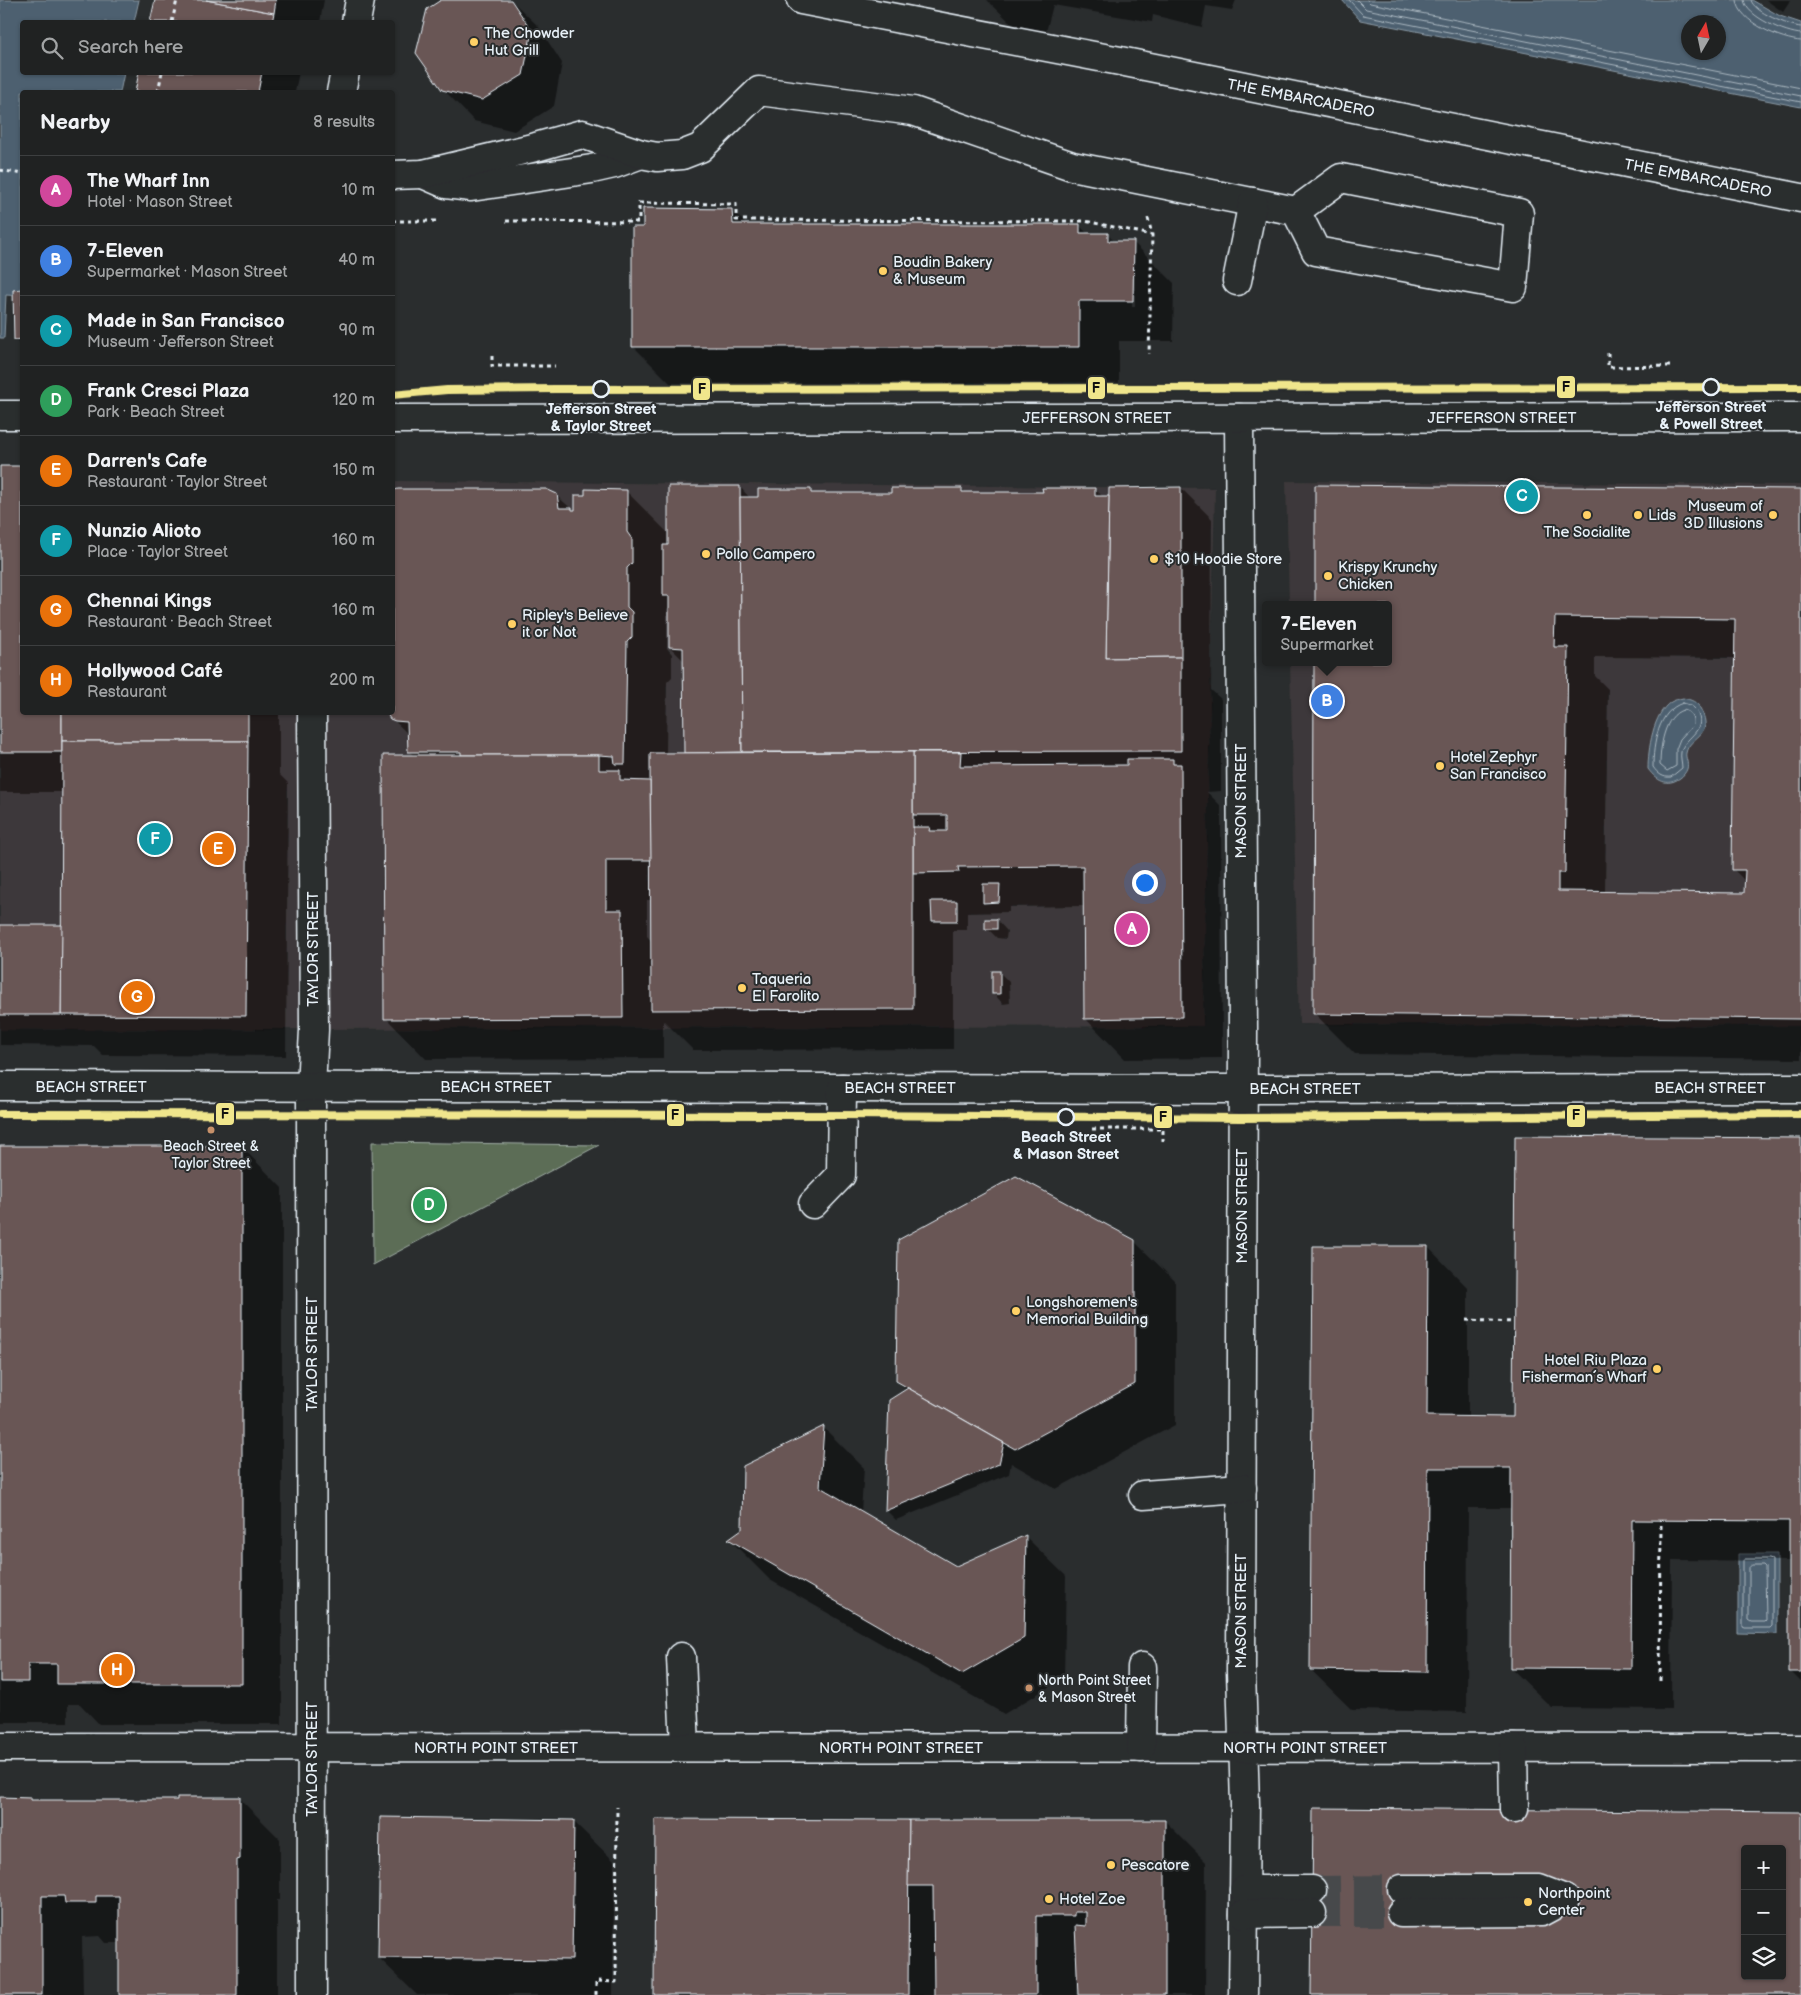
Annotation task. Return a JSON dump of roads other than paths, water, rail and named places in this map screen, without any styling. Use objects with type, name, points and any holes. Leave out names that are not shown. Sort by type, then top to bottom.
[{"type":"street","points":[[356,20],[360,0]]},
{"type":"street","name":"THE EMBARCADERO","points":[[801,0],[1120,61],[1801,198]]},
{"type":"street","points":[[341,90],[344,75]]},
{"type":"street","points":[[395,175],[423,174],[582,134],[641,154],[657,157],[682,155],[700,148],[759,91],[914,111],[1072,166],[1296,211],[1341,178],[1519,213],[1514,287],[1316,251],[1296,211]]},
{"type":"street","points":[[423,174],[446,184],[471,187],[592,169],[614,164],[641,154]]},
{"type":"street","points":[[1237,281],[1253,202]]},
{"type":"street","points":[[0,416],[20,416]]},
{"type":"street","name":"JEFFERSON STREET","points":[[395,418],[1801,417]]},
{"type":"street","name":"MASON STREET","points":[[1239,418],[1243,1995]]},
{"type":"street","name":"TAYLOR STREET","points":[[312,715],[314,1030],[311,1087],[312,1995]]},
{"type":"street","name":"BEACH STREET","points":[[0,1086],[1242,1089],[1801,1088]]},
{"type":"street","points":[[813,1204],[840,1175],[842,1088]]},
{"type":"street","points":[[1144,1495],[1242,1488]]},
{"type":"street","points":[[681,1657],[685,1747]]},
{"type":"street","points":[[1141,1748],[1142,1667]]},
{"type":"street","name":"NORTH POINT STREET","points":[[0,1747],[1801,1748]]},
{"type":"street","points":[[1513,1748],[1514,1809]]},
{"type":"street","points":[[1244,1902],[1312,1901]]},
{"type":"water","points":[[0,0],[139,0],[134,20],[20,20],[20,75],[124,75],[120,90],[20,90],[20,296],[6,295],[4,338],[0,338]]},
{"type":"water","points":[[1342,0],[1752,0],[1780,16],[1801,23],[1801,107],[1360,20]]},
{"type":"water","points":[[1683,698],[1691,700],[1698,705],[1705,725],[1700,735],[1688,747],[1685,773],[1675,781],[1662,781],[1655,777],[1648,769],[1653,732],[1665,707],[1672,701]]},
{"type":"water","points":[[1738,1554],[1777,1554],[1777,1634],[1738,1633]]},
{"type":"tunnel","points":[[1312,1890],[1402,1889]]},
{"type":"tunnel","points":[[1312,1913],[1401,1913]]},
{"type":"place","name":"The Chowder Hut Grill","points":[[474,42]]},
{"type":"place","name":"Boudin Bakery & Museum","points":[[883,271]]},
{"type":"place","name":"Jefferson Street & Powell Street","points":[[1711,387]]},
{"type":"place","name":"Jefferson Street & Taylor Street","points":[[601,389]]},
{"type":"place","name":"Made in San Francisco","points":[[1522,496]]},
{"type":"place","name":"The Socialite","points":[[1587,515]]},
{"type":"place","name":"Lids","points":[[1638,515]]},
{"type":"place","name":"Museum of 3D Illusions","points":[[1773,515]]},
{"type":"place","name":"Pollo Campero","points":[[706,554]]},
{"type":"place","name":"$10 Hoodie Store","points":[[1154,559]]},
{"type":"place","name":"Krispy Krunchy Chicken","points":[[1328,576]]},
{"type":"place","name":"Ripley's Believe it or Not","points":[[512,624]]},
{"type":"place","name":"7-Eleven","points":[[1327,701]]},
{"type":"place","name":"Hotel Zephyr San Francisco","points":[[1440,766]]},
{"type":"place","name":"Nunzio Alioto","points":[[155,839]]},
{"type":"place","name":"Darren's Cafe","points":[[218,849]]},
{"type":"place","name":"The Wharf Inn","points":[[1132,929]]},
{"type":"place","name":"Taqueria El Farolito","points":[[742,988]]},
{"type":"place","name":"Chennai Kings","points":[[137,997]]},
{"type":"place","name":"Beach Street & Mason Street","points":[[1066,1117]]},
{"type":"place","name":"Beach Street & Taylor Street","points":[[211,1130]]},
{"type":"place","name":"Frank Cresci Plaza","points":[[429,1205]]},
{"type":"place","name":"Longshoremen's Memorial Building","points":[[1016,1311]]},
{"type":"place","name":"Hotel Riu Plaza Fisherman´s Wharf","points":[[1657,1369]]},
{"type":"place","name":"Hollywood Café","points":[[117,1670]]},
{"type":"place","name":"North Point Street & Mason Street","points":[[1029,1688]]},
{"type":"place","name":"Pescatore","points":[[1111,1865]]},
{"type":"place","name":"Hotel Zoe","points":[[1049,1899]]},
{"type":"place","name":"Northpoint Center","points":[[1528,1902]]}]
